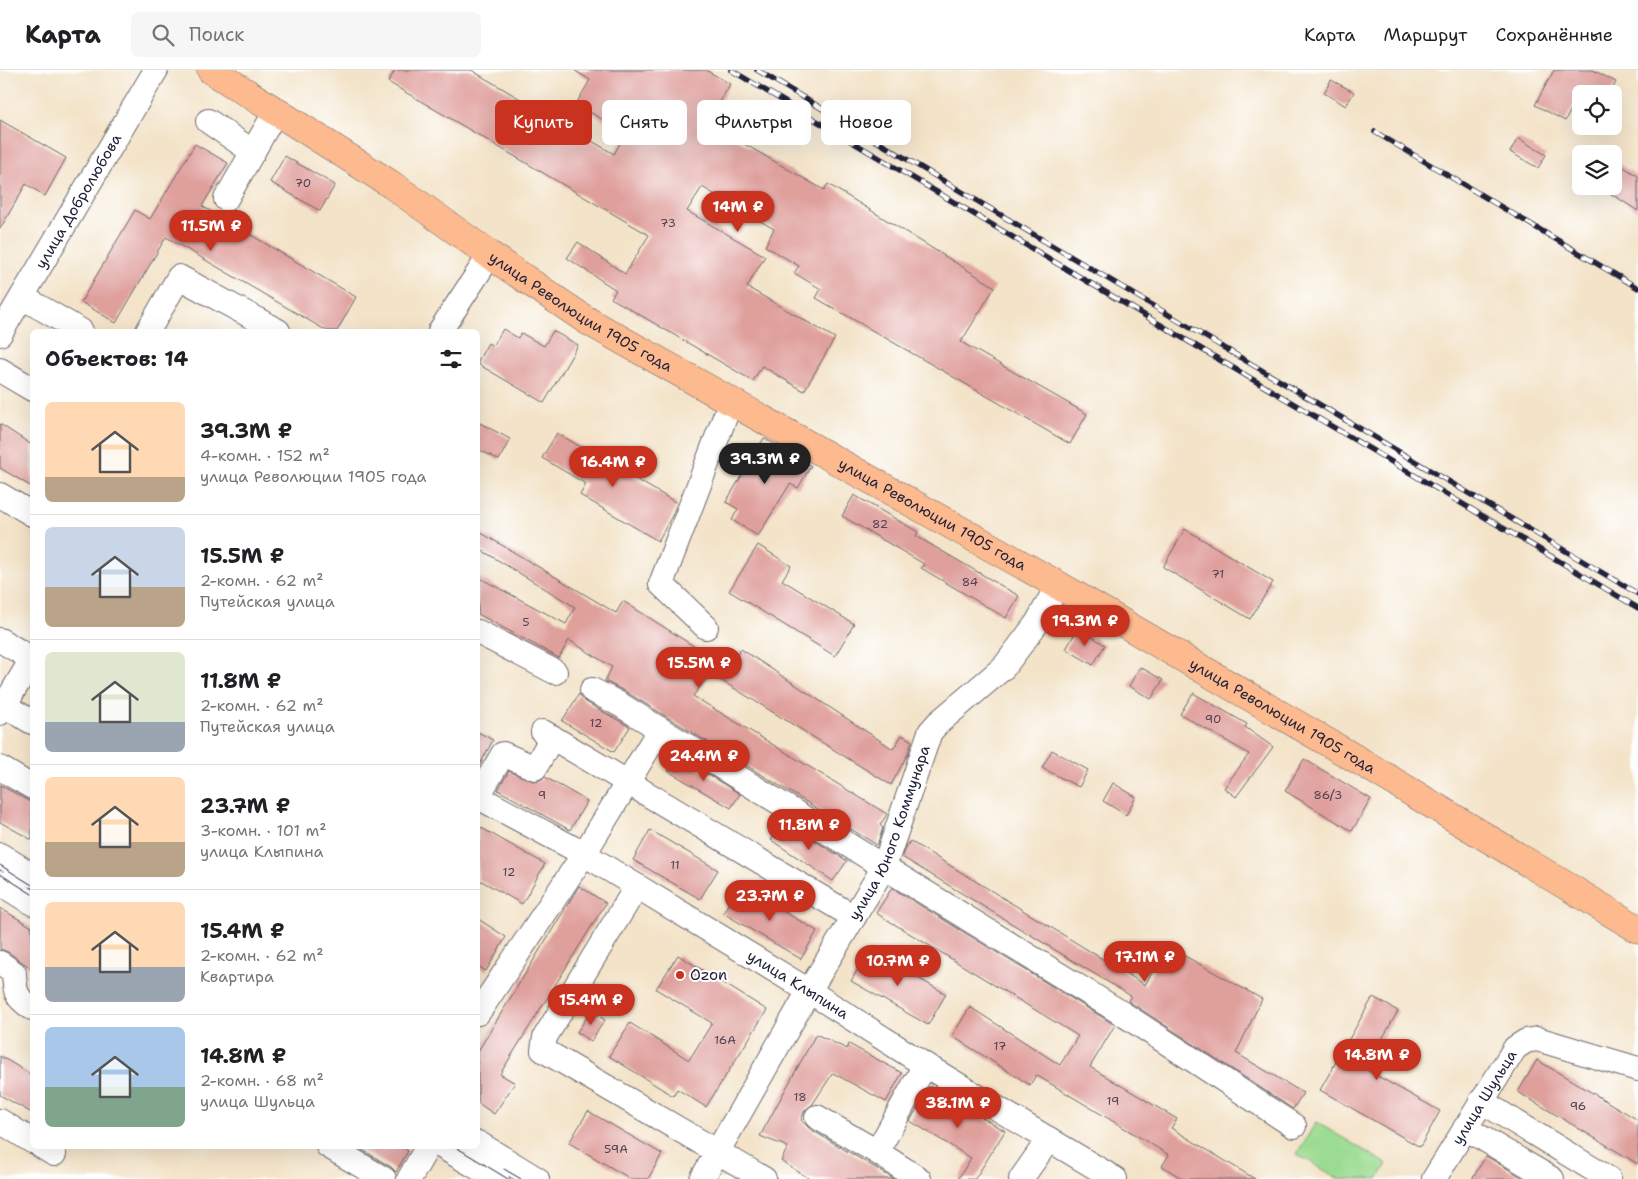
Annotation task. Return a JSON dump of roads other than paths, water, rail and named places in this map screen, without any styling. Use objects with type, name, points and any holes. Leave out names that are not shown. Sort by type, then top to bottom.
[{"type":"main road","name":"улица Революции 1905 года","points":[[211,70],[392,185],[586,320],[1058,585],[1358,760],[1638,929]]},
{"type":"street","name":"улица Добролюбова","points":[[0,334],[156,70]]},
{"type":"street","points":[[226,199],[276,111]]},
{"type":"street","points":[[208,121],[252,152]]},
{"type":"street","points":[[441,329],[490,255]]},
{"type":"street","points":[[149,329],[179,277],[274,329]]},
{"type":"street","points":[[22,297],[78,329]]},
{"type":"street","points":[[0,370],[30,388]]},
{"type":"street","points":[[706,627],[661,584],[731,401]]},
{"type":"street","points":[[3,503],[30,513]]},
{"type":"street","name":"улица Юного Коммунара","points":[[702,1179],[809,991],[884,867],[930,732],[1004,667],[1037,623],[1058,585]]},
{"type":"street","points":[[480,633],[555,672]]},
{"type":"street","points":[[0,640],[30,658]]},
{"type":"street","points":[[0,713],[30,662]]},
{"type":"street","points":[[592,690],[620,704],[1123,1014],[1294,1126]]},
{"type":"street","points":[[0,703],[30,721]]},
{"type":"street","points":[[480,1005],[584,854],[660,729]]},
{"type":"street","points":[[480,793],[503,754],[535,768],[547,735],[854,917]]},
{"type":"street","points":[[0,768],[30,786]]},
{"type":"street","name":"улица Клыпина","points":[[480,797],[584,854],[809,991],[925,1065],[1115,1179]]},
{"type":"street","points":[[0,855],[30,874]]},
{"type":"street","points":[[0,883],[30,902]]},
{"type":"street","points":[[637,886],[545,1037],[543,1050],[764,1179]]},
{"type":"street","points":[[0,964],[14,973],[15,991],[30,1006]]},
{"type":"street","name":"улица Шульца","points":[[1434,1179],[1515,1048],[1526,1041],[1538,1039],[1638,1069]]},
{"type":"street","points":[[877,1152],[925,1065]]},
{"type":"street","points":[[1481,1101],[1609,1179]]},
{"type":"street","points":[[817,1117],[919,1179]]},
{"type":"street","points":[[0,1121],[30,1140]]},
{"type":"street","points":[[1465,1128],[1552,1179]]},
{"type":"street","points":[[1021,1179],[1049,1139]]},
{"type":"street","points":[[480,1144],[537,1179]]},
{"type":"street","points":[[333,1149],[384,1179]]},
{"type":"street","points":[[409,1179],[426,1149]]},
{"type":"street","points":[[446,1149],[497,1179]]},
{"type":"tram line","points":[[0,865],[30,884]]},
{"type":"tram line","points":[[0,874],[30,893]]},
{"type":"tram line","points":[[459,1149],[508,1179]]},
{"type":"tram line","points":[[504,1169],[521,1179]]},
{"type":"railway","points":[[731,70],[1638,608]]},
{"type":"railway","points":[[757,70],[1638,594]]},
{"type":"railway","points":[[1375,132],[1638,288]]},
{"type":"place","name":"Ozon","points":[[680,975]]}]
